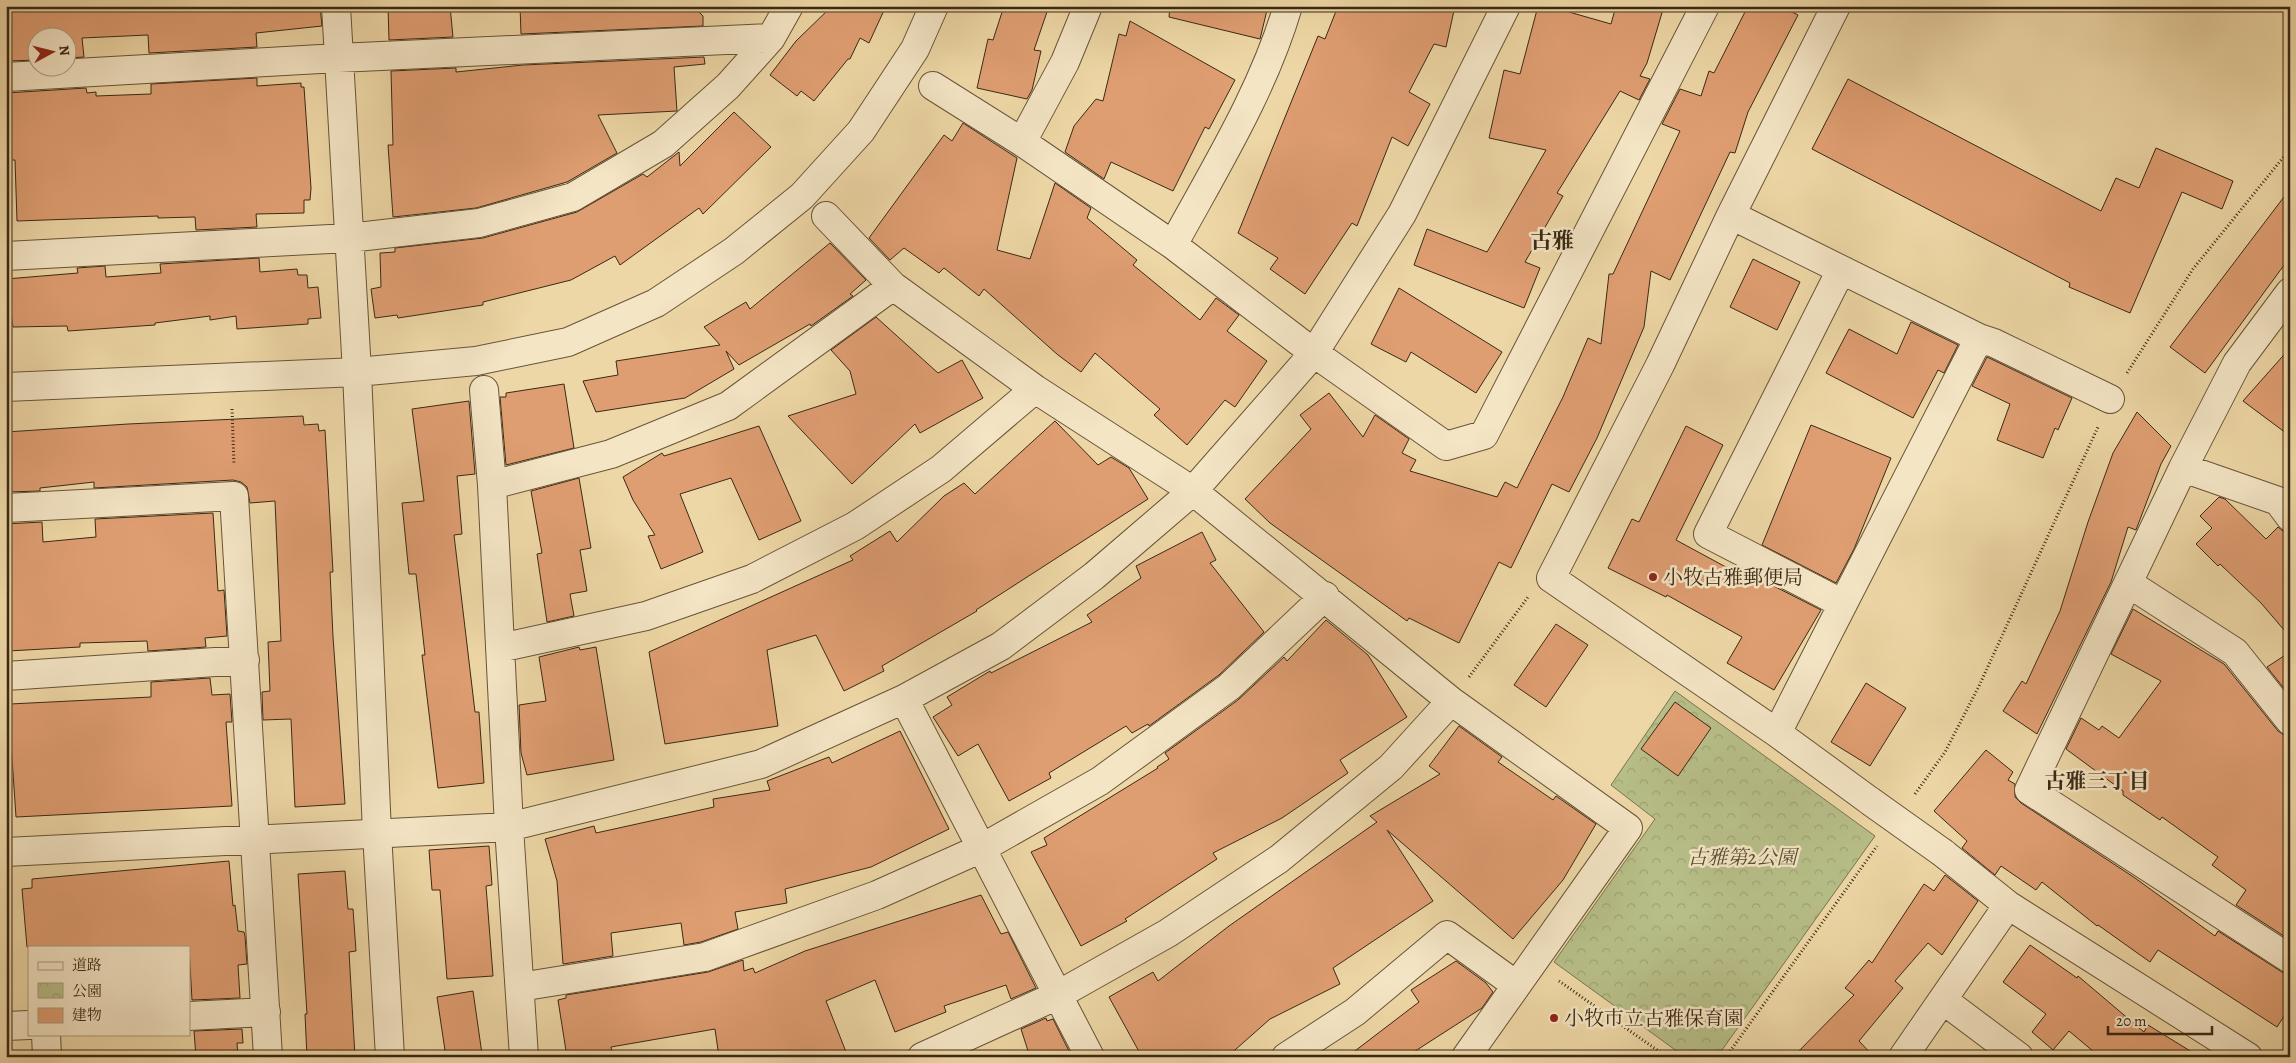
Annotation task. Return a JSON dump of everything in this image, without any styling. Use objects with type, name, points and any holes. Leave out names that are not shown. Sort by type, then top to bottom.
[{"type":"street","points":[[336,6],[357,372],[377,833],[390,1057]]},
{"type":"street","points":[[6,256],[349,238],[479,223],[573,197],[663,144],[728,86],[772,38],[789,6]]},
{"type":"street","points":[[6,387],[357,372],[476,361],[568,342],[656,302],[734,251],[802,196],[862,131],[916,49],[934,6]]},
{"type":"street","points":[[1022,142],[1065,62],[1088,6]]},
{"type":"street","points":[[1174,245],[1243,116],[1282,26],[1288,6]]},
{"type":"street","points":[[6,852],[509,827],[761,764],[904,699],[1001,646],[1094,576],[1193,491],[1314,353],[1402,214],[1506,6]]},
{"type":"street","points":[[933,86],[1022,142],[1174,245],[1314,353],[1446,446],[1484,435],[1705,6]]},
{"type":"street","points":[[1827,9],[1660,365],[1551,578],[1777,733],[1943,853],[2008,905],[2248,1057]]},
{"type":"street","points":[[6,77],[338,58],[772,38]]},
{"type":"street","points":[[1731,215],[1979,338],[1994,342],[2110,399]]},
{"type":"street","points":[[826,216],[893,286],[1035,389],[1193,491],[1325,596],[1451,701],[1628,828],[1466,1057]]},
{"type":"street","points":[[1841,270],[1708,534],[1843,604]]},
{"type":"street","points":[[492,485],[611,454],[728,406],[893,286]]},
{"type":"street","points":[[2288,297],[2237,363],[2184,468],[2029,790],[2290,959]]},
{"type":"street","points":[[1777,733],[1979,338]]},
{"type":"street","points":[[500,648],[646,616],[752,579],[855,526],[933,474],[1035,389]]},
{"type":"street","points":[[484,390],[492,485],[509,827],[524,1057]]},
{"type":"street","points":[[2184,468],[2278,501],[2290,517]]},
{"type":"street","points":[[6,508],[234,496],[268,1057]]},
{"type":"street","points":[[2128,583],[2235,652],[2290,721]]},
{"type":"street","points":[[520,987],[705,957],[877,895],[982,848],[1100,781],[1229,688],[1325,596]]},
{"type":"street","points":[[6,676],[245,660]]},
{"type":"street","points":[[904,699],[1090,1057]]},
{"type":"street","points":[[922,1057],[1058,995],[1168,933],[1278,859],[1391,767],[1451,701]]},
{"type":"street","points":[[1903,1057],[2008,905]]},
{"type":"street","points":[[1286,1057],[1355,1012],[1447,935],[1516,985]]},
{"type":"street","points":[[1943,1000],[2019,1057]]},
{"type":"street","points":[[190,1016],[266,1012]]},
{"type":"street","points":[[6,1026],[28,1025]]},
{"type":"street","points":[[46,1036],[47,1057]]},
{"type":"path","points":[[1910,800],[1945,752],[1978,686],[2110,399],[2193,269],[2290,149]]},
{"type":"path","points":[[232,407],[234,496]]},
{"type":"path","points":[[1451,701],[1536,587],[1551,578]]},
{"type":"path","points":[[1726,1057],[1882,840]]},
{"type":"path","points":[[1532,962],[1666,1057]]},
{"type":"green space","name":"古雅第2公園","points":[[1675,691],[1875,836],[1717,1057],[1685,1057],[1554,962],[1655,819],[1611,785]]},
{"type":"building","points":[[6,6],[320,6],[322,26],[256,33],[257,47],[149,53],[148,35],[82,38],[84,57],[78,57],[78,28],[28,28],[28,60],[6,61]]},
{"type":"building","points":[[388,6],[450,6],[453,37],[389,40]]},
{"type":"building","points":[[520,6],[693,6],[703,16],[703,26],[521,34]]},
{"type":"building","points":[[832,6],[886,6],[869,43],[860,38],[850,59],[848,59],[814,101],[801,91],[797,96],[770,75],[796,41]]},
{"type":"building","points":[[1004,6],[1049,6],[1034,50],[1041,51],[1032,90],[1027,99],[977,88],[988,39],[993,40]]},
{"type":"building","points":[[1170,6],[1268,6],[1260,39],[1169,17]]},
{"type":"building","points":[[1338,6],[1455,6],[1446,47],[1434,44],[1409,92],[1430,104],[1408,146],[1392,137],[1357,226],[1352,223],[1305,294],[1270,269],[1278,258],[1238,233],[1318,36],[1325,39]]},
{"type":"building","points":[[1538,6],[1548,6],[1611,24],[1616,6],[1664,6],[1647,63],[1640,76],[1650,79],[1639,100],[1620,91],[1557,193],[1563,196],[1525,262],[1540,268],[1524,308],[1414,265],[1427,229],[1487,252],[1546,150],[1489,138],[1504,70],[1520,74]]},
{"type":"building","points":[[1748,6],[1780,6],[1798,15],[1748,112],[1735,153],[1730,152],[1670,280],[1651,271],[1644,327],[1597,438],[1569,492],[1552,484],[1511,568],[1499,562],[1459,643],[1409,618],[1407,621],[1270,523],[1245,499],[1311,429],[1300,415],[1329,393],[1363,437],[1375,415],[1409,439],[1402,453],[1416,460],[1410,471],[1497,497],[1505,482],[1517,488],[1563,397],[1588,338],[1601,344],[1609,274],[1613,274],[1680,131],[1662,124],[1680,89],[1701,96],[1709,71],[1714,73]]},
{"type":"building","points":[[1130,21],[1235,80],[1209,129],[1205,127],[1173,191],[1111,162],[1104,179],[1065,152],[1074,126],[1096,99],[1103,101],[1119,34],[1126,36]]},
{"type":"building","points":[[704,57],[705,64],[674,67],[677,111],[598,115],[617,153],[567,182],[476,208],[393,217],[388,145],[393,145],[391,71],[456,68],[456,72],[523,65]]},
{"type":"building","points":[[257,78],[257,86],[301,83],[301,87],[304,87],[311,188],[310,200],[304,200],[304,213],[256,214],[257,227],[196,230],[195,217],[158,218],[158,216],[17,221],[15,160],[10,160],[9,157],[6,93],[86,88],[87,93],[96,92],[96,96],[151,94],[151,84]]},
{"type":"building","points":[[1848,79],[2101,211],[2116,178],[2139,188],[2156,148],[2233,181],[2222,209],[2182,192],[2130,313],[2069,287],[2070,283],[1812,149]]},
{"type":"building","points":[[734,112],[771,147],[703,214],[699,208],[620,265],[615,256],[571,280],[483,302],[483,305],[398,318],[397,315],[375,318],[371,289],[381,287],[380,253],[395,252],[395,248],[483,238],[577,212],[643,174],[647,177],[679,152],[680,166]]},
{"type":"building","points":[[963,123],[1017,158],[997,250],[1030,259],[1055,183],[1091,208],[1087,218],[1137,260],[1133,265],[1200,320],[1216,298],[1239,315],[1227,331],[1267,361],[1235,407],[1225,400],[1187,445],[1154,415],[1160,409],[1095,353],[1081,372],[1058,355],[984,289],[979,296],[944,268],[939,273],[904,248],[890,260],[869,238],[944,135],[952,141]]},
{"type":"building","points":[[2290,189],[2290,257],[2205,373],[2170,347]]},
{"type":"building","points":[[830,243],[866,280],[850,294],[853,296],[811,326],[810,324],[739,365],[726,351],[734,369],[685,398],[596,412],[583,381],[618,375],[616,361],[720,345],[704,327],[746,302],[750,309]]},
{"type":"building","points":[[259,258],[260,272],[297,269],[298,275],[307,275],[308,288],[318,287],[321,318],[308,319],[308,324],[237,329],[236,316],[210,320],[210,316],[155,323],[155,325],[68,331],[67,326],[13,327],[6,279],[78,273],[77,268],[105,266],[106,277],[161,273],[160,264]]},
{"type":"building","points":[[1753,259],[1800,282],[1777,330],[1730,307]]},
{"type":"building","points":[[1399,288],[1502,352],[1476,393],[1411,352],[1406,362],[1371,344]]},
{"type":"building","points":[[876,317],[938,373],[962,360],[983,398],[920,433],[915,424],[852,484],[788,416],[856,394],[850,371],[831,350]]},
{"type":"building","points":[[1911,322],[1958,345],[1944,373],[1938,370],[1913,418],[1826,373],[1849,329],[1897,354]]},
{"type":"building","points":[[2290,348],[2290,436],[2243,401]]},
{"type":"building","points":[[1987,357],[2072,398],[2058,430],[2055,428],[2043,458],[1997,440],[2010,404],[1972,386]]},
{"type":"building","points":[[564,384],[574,448],[506,465],[500,397],[506,397],[506,393]]},
{"type":"building","points":[[469,401],[475,474],[457,476],[462,534],[454,535],[475,712],[479,712],[484,783],[438,788],[422,655],[425,655],[416,574],[409,574],[402,503],[424,501],[412,409]]},
{"type":"building","points":[[2137,412],[2171,446],[2161,464],[2136,530],[2128,527],[2111,582],[2037,734],[2003,711],[2022,681],[2026,684],[2060,611],[2088,522],[2113,453]]},
{"type":"building","points":[[303,416],[304,425],[318,424],[319,431],[325,430],[333,572],[330,572],[333,637],[345,804],[295,807],[291,719],[263,720],[262,692],[270,691],[268,642],[281,641],[275,501],[250,503],[247,487],[241,482],[233,480],[94,488],[94,482],[40,488],[40,491],[6,492],[6,432]]},
{"type":"building","points":[[1055,421],[1098,465],[1111,457],[1129,468],[1148,499],[977,611],[882,666],[884,671],[844,691],[816,635],[767,650],[778,726],[665,744],[649,652],[853,560],[850,556],[890,531],[897,542],[944,496],[964,483],[975,494]]},
{"type":"building","points":[[1811,425],[1891,458],[1854,549],[1836,583],[1762,545]]},
{"type":"building","points":[[759,426],[801,521],[759,540],[731,478],[680,494],[703,552],[661,569],[648,536],[655,535],[633,500],[623,477],[662,453],[664,456]]},
{"type":"building","points":[[1686,426],[1723,445],[1676,540],[1748,579],[1750,574],[1821,610],[1774,690],[1727,663],[1742,637],[1667,595],[1666,597],[1608,568],[1632,519],[1639,522]]},
{"type":"building","points":[[579,478],[591,548],[580,550],[587,591],[570,594],[574,616],[547,622],[537,554],[542,553],[531,491]]},
{"type":"building","points":[[2219,497],[2225,499],[2266,539],[2278,527],[2283,531],[2290,532],[2290,637],[2261,603],[2220,564],[2218,566],[2196,544],[2212,528],[2200,516]]},
{"type":"building","points":[[213,513],[218,591],[224,590],[227,636],[205,638],[206,647],[148,651],[147,641],[80,643],[80,647],[8,651],[6,524],[42,522],[43,542],[96,537],[95,519]]},
{"type":"building","points":[[1202,532],[1216,560],[1210,563],[1264,632],[1219,675],[1149,726],[1148,724],[1132,733],[1126,726],[1049,773],[1051,778],[1009,801],[978,744],[958,756],[933,717],[952,705],[947,697],[990,671],[991,673],[1092,622],[1087,615],[1141,578],[1136,566]]},
{"type":"building","points":[[2133,609],[2224,664],[2278,731],[2290,736],[2290,940],[2236,905],[2246,890],[2212,865],[2218,857],[2162,817],[2160,820],[2123,795],[2123,791],[2066,749],[2081,718],[2099,730],[2102,726],[2119,738],[2161,681],[2111,654]]},
{"type":"building","points":[[1326,620],[1368,655],[1407,717],[1340,760],[1348,773],[1282,818],[1213,853],[1217,859],[1125,919],[1127,921],[1081,946],[1031,852],[1047,845],[1044,838],[1158,768],[1169,759],[1165,753],[1238,700],[1284,657],[1287,661]]},
{"type":"building","points":[[1556,624],[1588,645],[1546,707],[1514,685]]},
{"type":"building","points":[[579,647],[580,650],[596,647],[614,760],[527,775],[521,753],[519,705],[546,701],[539,657]]},
{"type":"building","points":[[2290,652],[2290,696],[2267,667]]},
{"type":"building","points":[[210,678],[212,695],[230,694],[232,722],[226,722],[232,806],[16,817],[9,714],[11,714],[10,704],[151,697],[151,682]]},
{"type":"building","points":[[1866,683],[1906,708],[1870,766],[1831,742]]},
{"type":"building","points":[[1675,702],[1711,728],[1678,776],[1641,749]]},
{"type":"building","points":[[1459,726],[1502,757],[1498,762],[1553,800],[1556,796],[1596,824],[1563,880],[1513,939],[1387,830],[1433,901],[1333,968],[1340,984],[1270,1019],[1227,1057],[1142,1057],[1109,997],[1153,972],[1158,981],[1229,926],[1377,822],[1370,816],[1440,774],[1429,766]]},
{"type":"building","points":[[900,731],[949,829],[871,867],[785,889],[787,903],[735,912],[738,929],[701,942],[684,945],[681,923],[611,933],[613,956],[563,964],[557,881],[545,839],[594,826],[596,833],[714,807],[713,799],[770,790],[767,781],[829,757],[832,763]]},
{"type":"building","points":[[1986,750],[2013,772],[2008,780],[2015,784],[2015,797],[2021,803],[2135,878],[2215,936],[2218,931],[2282,972],[2290,975],[2290,1007],[2277,1027],[2158,950],[2150,962],[2097,926],[2042,882],[2036,890],[2001,866],[1995,875],[1962,848],[1967,841],[1934,811]]},
{"type":"building","points":[[489,846],[492,885],[486,886],[493,976],[447,979],[440,890],[432,890],[429,850]]},
{"type":"building","points":[[229,861],[233,906],[235,905],[238,931],[244,932],[245,936],[247,964],[238,965],[240,998],[192,1000],[190,946],[27,947],[22,889],[32,888],[32,879]]},
{"type":"building","points":[[345,871],[348,909],[353,909],[356,951],[349,952],[355,1057],[307,1057],[305,1014],[307,1014],[298,874]]},
{"type":"building","points":[[1945,875],[1978,901],[1942,955],[1928,943],[1895,981],[1903,988],[1859,1041],[1874,1057],[1793,1057],[1854,995],[1845,988],[1869,960],[1872,963],[1924,884],[1934,891]]},
{"type":"building","points":[[981,895],[1001,934],[1008,932],[1036,988],[1011,999],[1006,985],[944,1006],[946,1012],[895,1032],[875,980],[826,1001],[848,1057],[719,1057],[715,1029],[611,1047],[613,1057],[567,1057],[558,1000],[566,998],[566,995],[708,972],[743,960],[744,971],[753,968],[755,973],[805,951]]},
{"type":"building","points":[[2030,945],[2077,978],[2078,976],[2144,1032],[2148,1025],[2200,1057],[2100,1057],[2069,1031],[2053,1050],[2032,1032],[2046,1014],[2003,982]]},
{"type":"building","points":[[1456,961],[1486,983],[1493,992],[1482,1008],[1406,1057],[1347,1057],[1419,1002],[1411,990]]},
{"type":"building","points":[[473,991],[482,1054],[446,1057],[437,997]]},
{"type":"building","points":[[1046,1018],[1047,1021],[1053,1019],[1072,1057],[1030,1057],[1021,1029]]},
{"type":"building","points":[[242,1029],[243,1043],[237,1043],[238,1057],[196,1057],[194,1031]]},
{"type":"place","name":"小牧古雅郵便局","points":[[1653,577]]},
{"type":"place","name":"小牧市立古雅保育園","points":[[1554,1018]]},
{"type":"district","name":"古雅","points":[[1552,240]]},
{"type":"district","name":"古雅三丁目","points":[[2097,781]]}]
